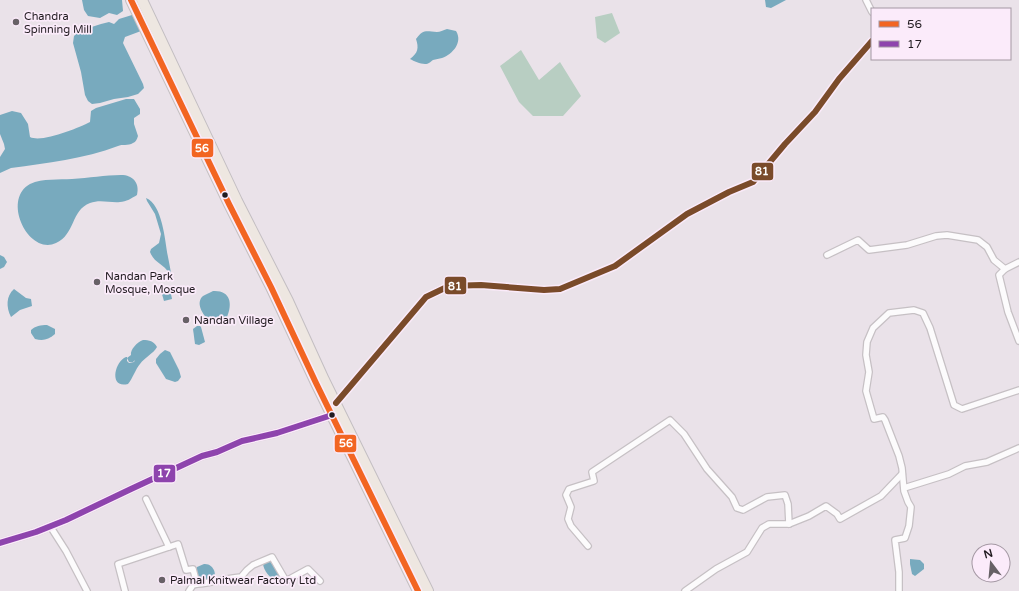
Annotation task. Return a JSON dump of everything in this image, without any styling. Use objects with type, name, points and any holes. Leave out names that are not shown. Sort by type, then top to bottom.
[{"type":"highway","points":[[131,0],[224,183],[288,301],[428,591]]},
{"type":"highway","points":[[142,0],[271,287],[418,591]]},
{"type":"street","points":[[866,0],[871,10]]},
{"type":"street","points":[[336,403],[426,297],[449,286],[481,285],[544,290],[560,289],[615,266],[687,214],[729,192],[753,182],[785,144],[815,112],[839,79],[871,42]]},
{"type":"street","points":[[827,255],[858,240],[869,250],[906,245],[936,236],[947,236],[978,240],[987,247],[994,260],[1005,269]]},
{"type":"street","points":[[1019,262],[1005,269],[999,275],[1008,312],[1019,341]]},
{"type":"street","points":[[899,591],[899,572],[895,540],[905,538],[909,526],[911,507],[904,488],[899,456],[883,417],[874,419],[866,391],[870,372],[866,355],[867,342],[873,328],[889,313],[914,310],[923,313],[930,328],[954,405],[962,409],[975,406],[1019,390]]},
{"type":"street","points":[[0,543],[50,526],[82,513],[131,488],[202,456],[217,452],[242,441],[332,415]]},
{"type":"street","points":[[588,546],[571,526],[568,519],[571,507],[566,495],[570,489],[594,481],[592,472],[670,420],[684,434],[708,469],[732,497],[737,508],[743,510],[767,497],[785,495],[788,504],[788,524]]},
{"type":"street","points":[[904,488],[949,474],[965,466],[987,462],[1019,448]]},
{"type":"street","points":[[685,591],[716,569],[748,552],[762,528],[769,524],[788,524],[809,516],[826,506],[840,519],[881,496],[902,474]]},
{"type":"street","points":[[146,499],[170,547]]},
{"type":"street","points":[[50,526],[87,591]]},
{"type":"street","points":[[125,591],[118,564],[178,544],[186,570],[193,569],[197,584]]},
{"type":"street","points":[[189,591],[193,585],[208,583],[225,578],[242,577],[246,570],[253,565],[272,557],[286,581],[308,570],[320,581]]},
{"type":"green space","points":[[612,13],[620,33],[605,43],[597,38],[595,17]]},
{"type":"green space","points":[[521,50],[539,80],[560,62],[581,96],[563,116],[533,116],[519,102],[500,66]]},
{"type":"water","points":[[82,0],[122,0],[123,11],[117,15],[109,13],[100,18],[88,16],[84,10]]},
{"type":"water","points":[[765,0],[786,0],[771,8],[766,7]]},
{"type":"water","points":[[132,15],[141,31],[125,37],[123,43],[144,88],[138,94],[92,104],[88,101],[85,95],[81,72],[73,43],[74,36],[79,31],[109,22],[114,24],[119,19]]},
{"type":"water","points":[[447,29],[456,31],[458,35],[458,43],[450,54],[426,64],[410,59],[415,55],[418,48],[416,39],[423,32],[438,32]]},
{"type":"water","points":[[126,99],[134,99],[140,109],[140,114],[134,118],[134,124],[138,136],[134,143],[120,145],[79,157],[11,168],[0,173],[0,157],[5,149],[0,134],[0,115],[12,111],[21,113],[28,124],[30,137],[43,138],[60,134],[84,125],[90,122],[91,111],[96,108]]},
{"type":"water","points":[[121,175],[129,176],[135,180],[138,191],[137,195],[122,202],[98,201],[84,206],[79,211],[67,234],[56,243],[46,245],[36,242],[28,234],[22,224],[18,213],[18,202],[22,192],[30,184],[46,180]]},
{"type":"water","points":[[146,198],[152,202],[160,216],[171,273],[169,273],[154,259],[150,252],[151,249],[159,243],[161,234],[155,214]]},
{"type":"water","points":[[0,255],[4,257],[7,262],[4,267],[0,269]]},
{"type":"water","points":[[14,289],[26,298],[31,299],[32,306],[20,310],[11,317],[8,309],[8,298]]},
{"type":"water","points":[[170,289],[172,299],[164,301],[161,291]]},
{"type":"water","points":[[213,291],[219,291],[229,298],[230,307],[227,317],[209,320],[202,312],[200,305],[201,299],[203,296]]},
{"type":"water","points":[[47,325],[55,329],[55,334],[45,340],[35,339],[31,333],[31,330],[38,326]]},
{"type":"water","points":[[197,326],[201,327],[205,342],[199,345],[195,344],[193,329]]},
{"type":"water","points":[[143,340],[151,341],[157,347],[140,364],[128,384],[118,383],[115,374],[116,369],[122,360],[126,357],[127,358],[131,355],[134,346]]},
{"type":"water","points":[[165,350],[170,352],[179,370],[181,377],[178,381],[175,382],[166,379],[156,363],[156,359]]},
{"type":"water","points":[[910,559],[920,560],[924,564],[924,569],[915,576],[912,574]]},
{"type":"water","points":[[269,560],[280,574],[280,578],[275,580],[266,571],[263,564]]},
{"type":"water","points":[[204,564],[211,566],[215,574],[209,581],[199,581],[195,570],[197,567]]},
{"type":"transit line","name":"56","points":[[131,0],[418,591]]},
{"type":"transit line","name":"81","points":[[336,403],[426,297],[449,286],[481,285],[544,290],[560,289],[615,266],[687,214],[729,192],[753,182],[785,144],[815,112],[839,79],[871,42]]},
{"type":"transit line","name":"17","points":[[0,543],[36,532],[66,520],[202,456],[217,452],[242,441],[277,433],[332,415]]},
{"type":"place","name":"Chandra Spinning Mill","points":[[16,22]]},
{"type":"place","name":"Nandan Park Mosque, Mosque","points":[[97,282]]},
{"type":"place","name":"Nandan Village","points":[[186,320]]},
{"type":"place","name":"Palmal Knitwear Factory Ltd","points":[[162,580]]}]
